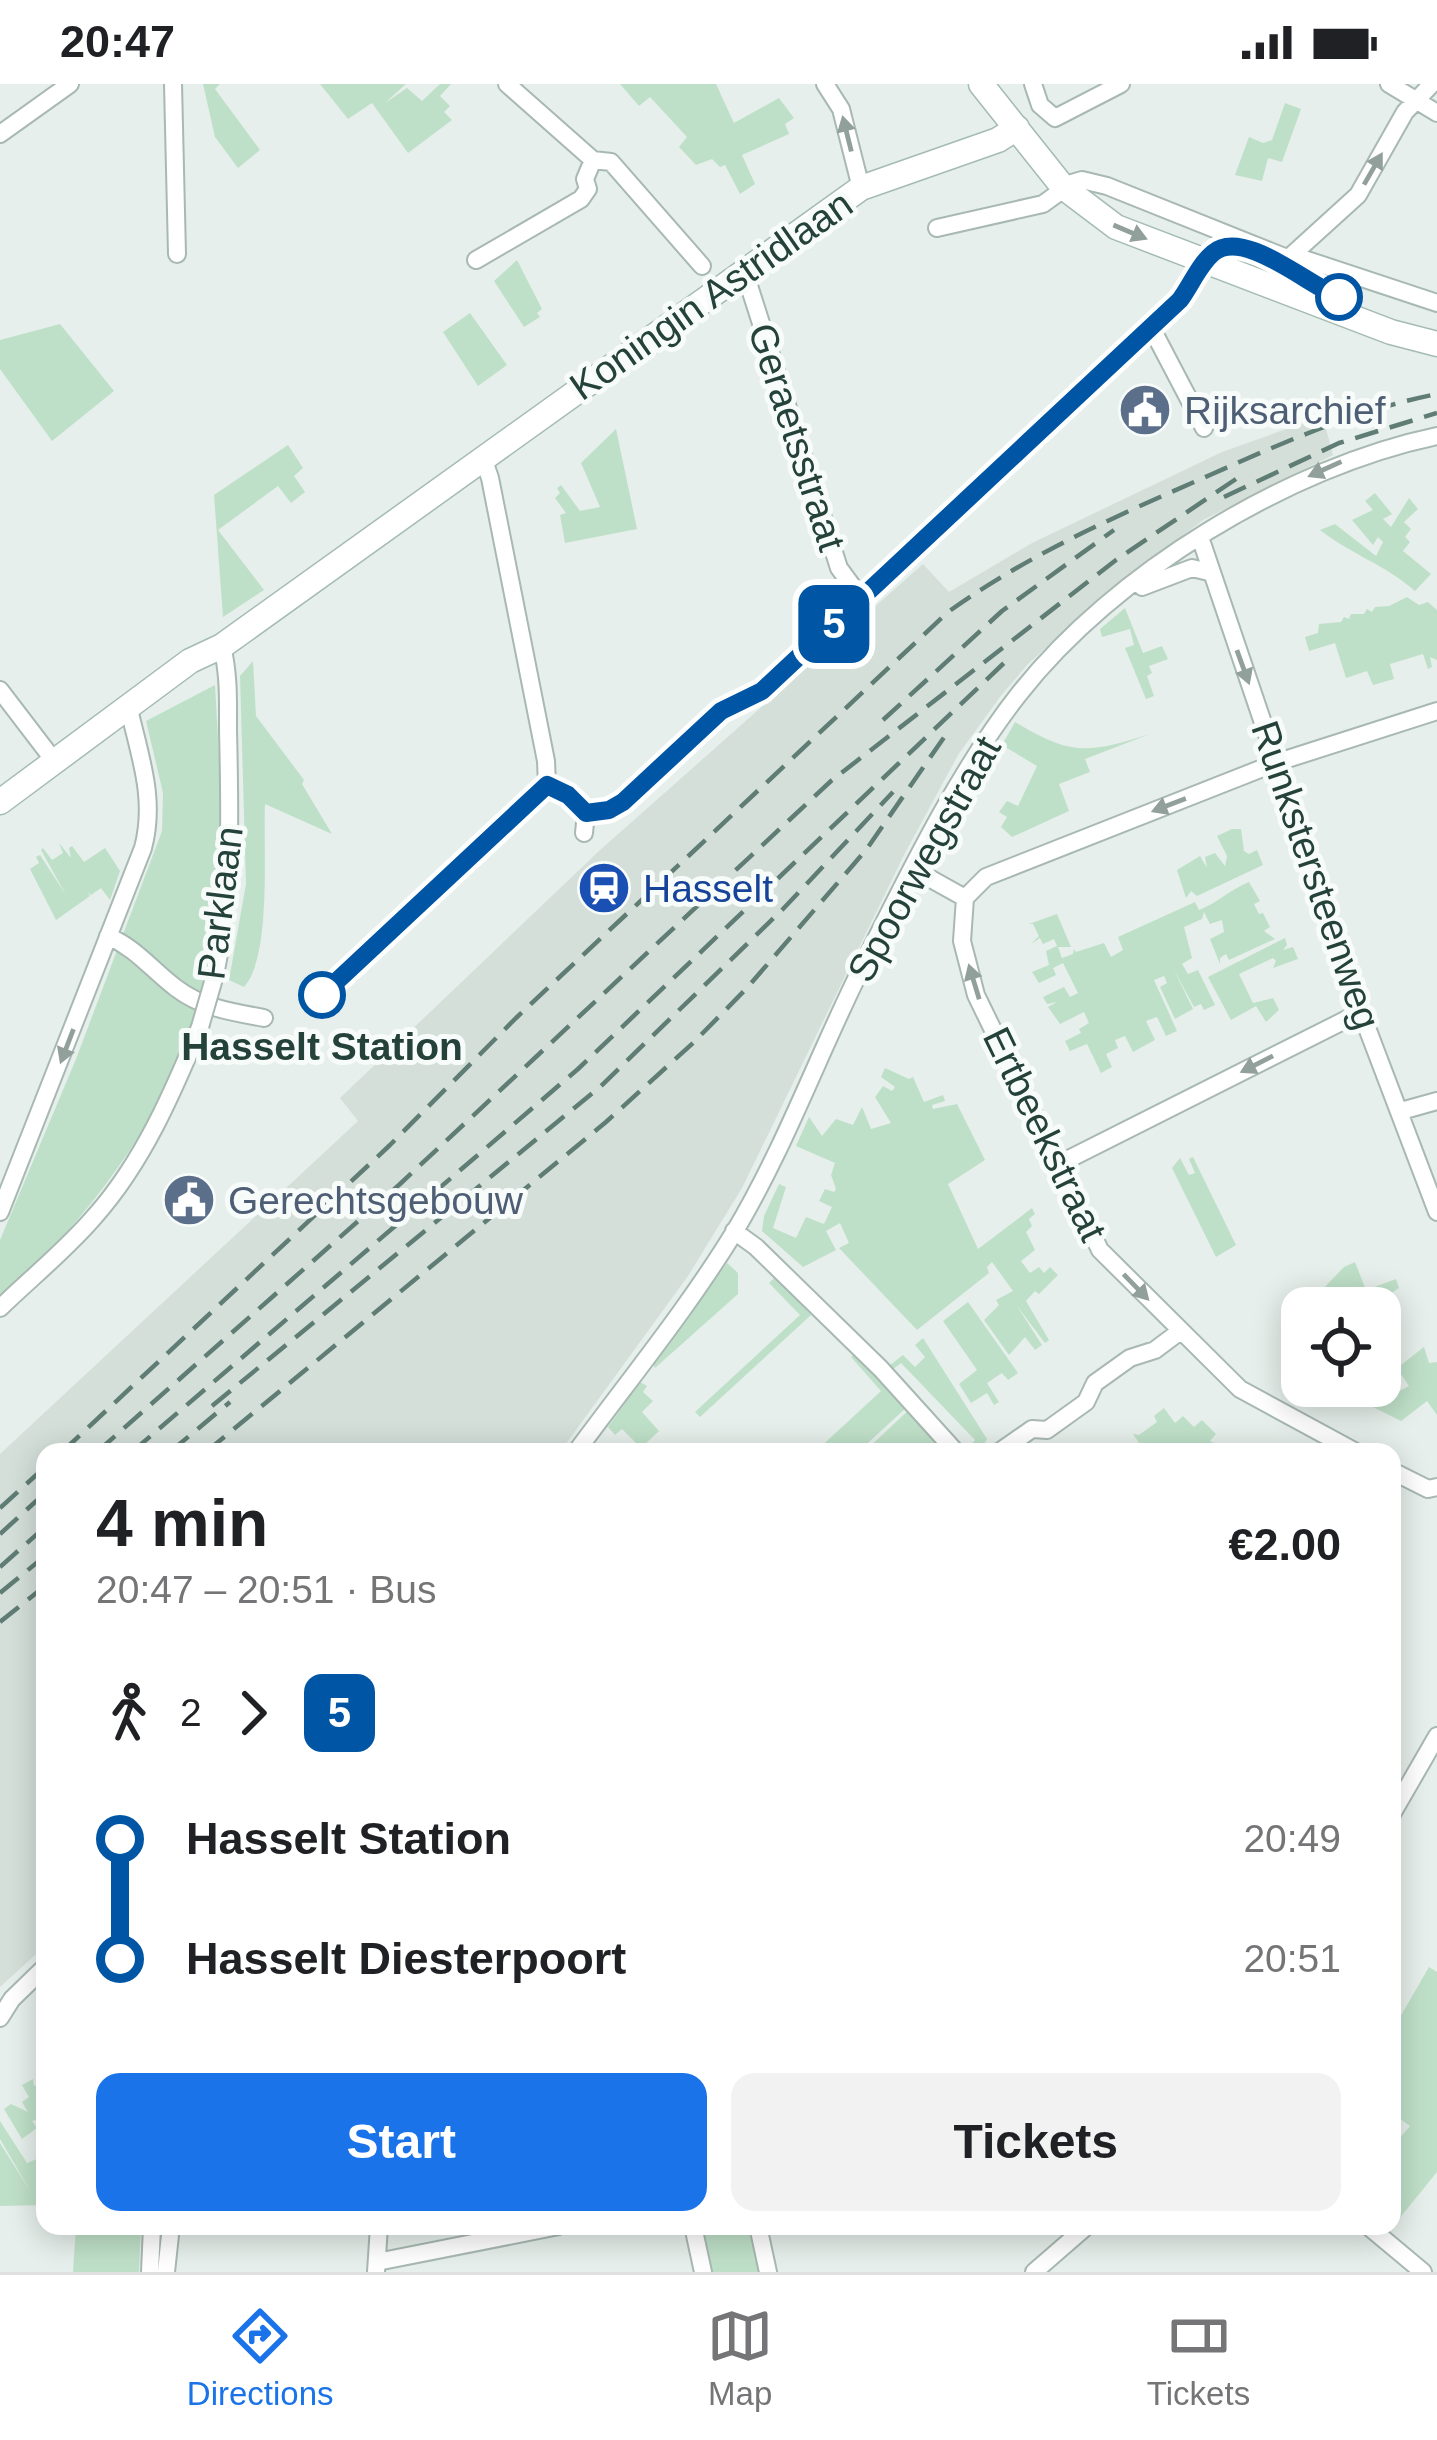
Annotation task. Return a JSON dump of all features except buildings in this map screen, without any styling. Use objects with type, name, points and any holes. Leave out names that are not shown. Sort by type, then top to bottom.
[{"type":"main road","points":[[981,84],[1063,187],[1116,227],[1391,332],[1437,344]]},
{"type":"main road","name":"Koningin Astridlaan","points":[[0,802],[190,662],[214,651],[861,188],[998,140],[1017,128]]},
{"type":"street","points":[[0,134],[70,84]]},
{"type":"street","points":[[173,84],[177,254]]},
{"type":"street","points":[[507,84],[593,160],[611,162],[702,266]]},
{"type":"street","points":[[826,84],[841,109],[861,188]]},
{"type":"street","points":[[1033,84],[1040,105],[1055,118],[1121,84]]},
{"type":"street","points":[[1389,84],[1437,113]]},
{"type":"street","points":[[937,228],[1042,204],[1063,187],[1082,180],[1287,258],[1358,195],[1416,99],[1432,84]]},
{"type":"street","points":[[476,260],[581,199],[588,189],[584,179],[593,160]]},
{"type":"street","points":[[1292,255],[1437,303]]},
{"type":"street","points":[[586,813],[609,810],[623,802],[721,711],[762,691],[1180,300],[1205,262]]},
{"type":"street","name":"Geraetsstraat","points":[[744,270],[839,568],[861,598]]},
{"type":"street","points":[[1151,327],[1204,428]]},
{"type":"street","name":"Spoorwegstraat","points":[[583,1443],[734,1231],[913,869],[1018,695],[1092,618],[1200,537],[1289,485],[1341,462],[1437,436]]},
{"type":"street","points":[[483,458],[538,716],[547,785]]},
{"type":"street","name":"Runkstersteenweg","points":[[1200,537],[1361,1012],[1437,1212]]},
{"type":"street","points":[[1124,593],[1192,568],[1209,572]]},
{"type":"street","name":"Parklaan","points":[[0,1308],[97,1215],[176,1088],[200,1027],[226,922],[232,811],[230,675],[214,651]]},
{"type":"street","points":[[0,689],[56,762]]},
{"type":"street","points":[[0,1212],[150,820],[150,799],[129,709]]},
{"type":"street","points":[[913,869],[965,898],[986,877],[1277,762],[1437,710]]},
{"type":"street","points":[[547,785],[568,795],[586,813]]},
{"type":"street","points":[[512,817],[547,785]]},
{"type":"street","points":[[584,833],[586,813]]},
{"type":"street","name":"Ertbeekstraat","points":[[965,898],[962,941],[976,995],[1100,1250],[1240,1389],[1339,1443]]},
{"type":"street","points":[[108,937],[146,958],[173,986],[197,1001],[264,1018]]},
{"type":"street","points":[[1059,1164],[1361,1012]]},
{"type":"street","points":[[1401,1111],[1437,1101]]},
{"type":"street","points":[[734,1231],[756,1246],[948,1443]]},
{"type":"street","points":[[1012,1443],[1032,1429],[1047,1430],[1086,1402],[1095,1383],[1179,1332]]},
{"type":"street","points":[[1401,1476],[1428,1489],[1437,1487]]},
{"type":"street","points":[[1401,1798],[1437,1736]]},
{"type":"street","points":[[0,2018],[36,1976]]},
{"type":"street","points":[[150,2272],[152,2235]]},
{"type":"street","points":[[166,2272],[170,2235]]},
{"type":"street","points":[[379,2235],[377,2267],[520,2235]]},
{"type":"street","points":[[695,2235],[703,2272]]},
{"type":"street","points":[[760,2235],[768,2272]]},
{"type":"street","points":[[1034,2272],[1077,2235]]},
{"type":"street","points":[[1378,2235],[1419,2271]]},
{"type":"shaded area","points":[[1324,421],[1333,455],[1203,520],[1083,614],[1000,697],[958,755],[904,855],[742,1188],[688,1276],[567,1443],[36,1443],[36,1954],[0,1987],[0,1454],[358,1121],[340,1098],[599,851],[923,564],[949,592],[1032,543],[1222,452],[1306,422]]},
{"type":"green space","points":[[203,84],[220,84],[215,89],[260,150],[238,168],[215,137]]},
{"type":"green space","points":[[320,84],[406,84],[385,103],[407,88],[422,101],[440,84],[451,84],[440,96],[450,106],[444,112],[452,120],[408,153],[372,103],[348,119]]},
{"type":"green space","points":[[620,84],[716,84],[734,123],[779,98],[794,118],[785,124],[789,134],[742,155],[755,184],[740,194],[725,165],[720,167],[712,159],[696,165],[679,147],[687,137],[650,97],[639,106]]},
{"type":"green space","points":[[1285,103],[1301,109],[1282,162],[1268,158],[1262,181],[1235,175],[1249,137],[1263,143],[1272,140]]},
{"type":"green space","points":[[517,260],[542,309],[537,313],[540,317],[524,327],[494,281]]},
{"type":"green space","points":[[470,313],[507,365],[478,386],[443,332]]},
{"type":"green space","points":[[60,324],[114,391],[52,441],[0,369],[0,340]]},
{"type":"green space","points":[[616,429],[637,529],[565,543],[560,515],[566,513],[555,498],[560,493],[557,488],[561,485],[580,511],[600,507],[581,463]]},
{"type":"green space","points":[[288,445],[303,468],[294,476],[305,492],[291,503],[278,486],[218,530],[264,590],[223,617],[214,495]]},
{"type":"green space","points":[[1375,493],[1392,514],[1383,519],[1391,527],[1409,498],[1418,509],[1404,522],[1411,529],[1403,551],[1431,574],[1415,591],[1320,530],[1335,524],[1376,556],[1383,542],[1378,537],[1373,545],[1352,520],[1373,510],[1365,501]]},
{"type":"green space","points":[[1407,597],[1419,605],[1428,602],[1437,610],[1437,660],[1430,657],[1432,667],[1428,669],[1423,654],[1390,664],[1394,679],[1373,685],[1367,671],[1346,678],[1335,643],[1309,651],[1305,637],[1318,633],[1319,624],[1341,622],[1351,614],[1372,612]]},
{"type":"green space","points":[[1125,608],[1143,653],[1162,646],[1168,659],[1149,666],[1152,673],[1147,676],[1154,696],[1146,699],[1125,648],[1134,645],[1130,629],[1102,637],[1100,629]]},
{"type":"green space","points":[[253,661],[256,716],[304,780],[302,784],[332,834],[265,804],[262,927],[253,972],[244,987],[229,980],[246,884],[240,676]]},
{"type":"green space","points":[[215,685],[222,838],[217,926],[205,988],[185,1047],[125,1157],[46,1256],[0,1301],[0,1240],[76,1059],[162,831],[163,793],[146,721]]},
{"type":"green space","points":[[1015,722],[1052,741],[1081,748],[1150,734],[1085,759],[1090,772],[1059,784],[1069,811],[1012,837],[1001,827],[1007,817],[999,812],[1007,801],[1018,806],[1037,766],[1002,745]]},
{"type":"green space","points":[[1241,829],[1244,851],[1257,850],[1263,865],[1197,896],[1191,891],[1186,898],[1177,870],[1200,856],[1207,868],[1205,857],[1215,853],[1225,866],[1227,856],[1217,836]]},
{"type":"green space","points":[[59,843],[71,858],[72,846],[84,862],[105,848],[120,871],[110,900],[101,888],[91,895],[88,892],[90,896],[56,920],[30,869],[39,863],[36,857],[40,855],[66,895],[41,850],[52,860],[63,853]]},
{"type":"green space","points":[[1249,882],[1260,901],[1254,904],[1270,927],[1264,931],[1275,939],[1229,960],[1226,954],[1220,964],[1210,939],[1224,932],[1222,920],[1210,924],[1204,912],[1202,919],[1184,927],[1192,958],[1182,964],[1188,974],[1198,970],[1215,1005],[1204,1010],[1201,1004],[1194,1007],[1174,970],[1193,1009],[1175,1019],[1160,987],[1167,983],[1164,976],[1154,980],[1177,1031],[1166,1036],[1157,1017],[1146,1021],[1155,1040],[1133,1052],[1125,1036],[1115,1040],[1118,1048],[1106,1054],[1112,1067],[1101,1073],[1087,1044],[1070,1051],[1065,1041],[1089,1023],[1084,1012],[1060,1024],[1048,1007],[1057,1002],[1047,1004],[1043,997],[1064,987],[1070,997],[1078,993],[1063,963],[1053,968],[1056,975],[1039,983],[1032,972],[1049,965],[1046,951],[1057,946],[1054,939],[1043,944],[1040,938],[1031,944],[1039,936],[1029,924],[1057,914],[1071,947],[1058,947],[1062,958],[1074,949],[1104,943],[1111,957],[1123,950],[1118,937],[1195,902],[1199,910]]},
{"type":"green space","points":[[1285,938],[1283,950],[1293,947],[1298,959],[1273,968],[1273,958],[1239,974],[1253,1003],[1273,998],[1279,1010],[1266,1022],[1256,1006],[1231,1020],[1208,977]]},
{"type":"green space","points":[[885,1068],[913,1077],[924,1102],[943,1095],[945,1101],[932,1105],[933,1109],[957,1104],[985,1160],[948,1184],[978,1249],[1032,1208],[1032,1226],[1026,1232],[1035,1250],[1021,1261],[1030,1273],[1039,1267],[1044,1273],[1050,1267],[1058,1275],[1026,1301],[1049,1340],[1045,1343],[1017,1306],[1042,1345],[1035,1350],[1025,1337],[1009,1355],[984,1320],[999,1305],[996,1300],[1013,1291],[992,1262],[989,1273],[917,1330],[839,1248],[849,1243],[840,1223],[826,1231],[836,1250],[803,1267],[762,1231],[779,1184],[786,1187],[773,1228],[796,1238],[806,1217],[824,1224],[832,1207],[819,1201],[825,1189],[836,1189],[831,1175],[835,1163],[796,1146],[809,1117],[822,1136],[836,1119],[853,1125],[862,1107],[871,1129],[891,1123],[875,1097],[883,1086],[892,1091],[895,1087],[881,1077]]},
{"type":"green space","points":[[1193,1157],[1236,1245],[1216,1257],[1172,1168],[1180,1158],[1189,1175],[1195,1173],[1189,1159]]},
{"type":"green space","points":[[1355,1262],[1365,1287],[1325,1287]]},
{"type":"green space","points":[[727,1263],[738,1273],[738,1294],[655,1368],[653,1364]]},
{"type":"green space","points":[[775,1277],[811,1315],[700,1417],[695,1412],[800,1315],[769,1283]]},
{"type":"green space","points":[[1396,1279],[1399,1287],[1374,1287]]},
{"type":"green space","points":[[968,1302],[1018,1373],[1008,1380],[1002,1373],[987,1383],[999,1402],[994,1405],[987,1393],[971,1403],[959,1384],[977,1370],[943,1321]]},
{"type":"green space","points":[[923,1338],[987,1439],[985,1443],[973,1443],[975,1440],[901,1363],[892,1370],[889,1366],[903,1355],[915,1367],[925,1357],[915,1345]]},
{"type":"green space","points":[[1424,1347],[1429,1363],[1437,1362],[1437,1415],[1427,1401],[1401,1421],[1373,1407],[1401,1407],[1401,1390],[1409,1386],[1401,1365]]},
{"type":"green space","points":[[856,1353],[907,1407],[868,1443],[825,1443],[881,1391],[851,1357]]},
{"type":"green space","points":[[640,1382],[647,1386],[643,1392],[653,1401],[642,1412],[659,1431],[646,1443],[636,1443],[622,1429],[615,1435],[608,1427]]},
{"type":"green space","points":[[913,1406],[945,1443],[874,1443]]},
{"type":"green space","points":[[1164,1408],[1175,1423],[1183,1416],[1194,1427],[1202,1420],[1216,1434],[1210,1441],[1214,1443],[1139,1443],[1133,1434],[1157,1422],[1154,1416]]},
{"type":"green space","points":[[1429,1967],[1437,1972],[1437,2172],[1401,2216],[1401,2136],[1410,2126],[1401,2120],[1401,2015]]},
{"type":"green space","points":[[33,2079],[36,2086],[36,2120],[32,2121],[36,2129],[22,2139],[4,2109],[11,2104],[28,2112],[22,2102],[29,2097],[22,2085]]},
{"type":"green space","points":[[0,2121],[27,2163],[36,2159],[36,2205],[0,2206],[0,2143],[32,2194],[0,2139]]},
{"type":"green space","points":[[75,2235],[141,2235],[139,2272],[73,2272]]},
{"type":"green space","points":[[701,2235],[750,2235],[759,2272],[709,2272]]},
{"type":"railway","points":[[72,1443],[948,612],[1044,553],[1141,506],[1321,428],[1437,394]]},
{"type":"railway","points":[[1224,497],[1339,443],[1437,413]]},
{"type":"railway","points":[[107,1443],[400,1184],[831,781],[1116,560],[1236,479]]},
{"type":"railway","points":[[883,720],[1002,611],[1114,530]]},
{"type":"railway","points":[[142,1443],[578,1069],[1004,663]]},
{"type":"railway","points":[[217,1443],[606,1122],[693,1043],[866,850],[947,733]]},
{"type":"railway","points":[[212,1406],[601,1086],[783,909],[893,792]]},
{"type":"railway","points":[[181,1443],[230,1402]]},
{"type":"railway","points":[[0,1508],[36,1475]]},
{"type":"railway","points":[[0,1534],[36,1501]]},
{"type":"railway","points":[[0,1567],[36,1535]]},
{"type":"railway","points":[[0,1593],[36,1563]]},
{"type":"railway","points":[[0,1622],[36,1593]]},
{"type":"bus line","name":"5","points":[[322,995],[547,785],[568,795],[586,813],[609,810],[721,711],[762,691],[1180,300],[1216,250],[1236,245],[1285,265],[1319,290],[1339,297]]},
{"type":"place","name":"Rijksarchief","points":[[1145,410]]},
{"type":"place","name":"Hasselt","points":[[604,888]]},
{"type":"place","name":"Hasselt Station","points":[[322,995]]},
{"type":"place","name":"Gerechtsgebouw","points":[[189,1200]]}]
